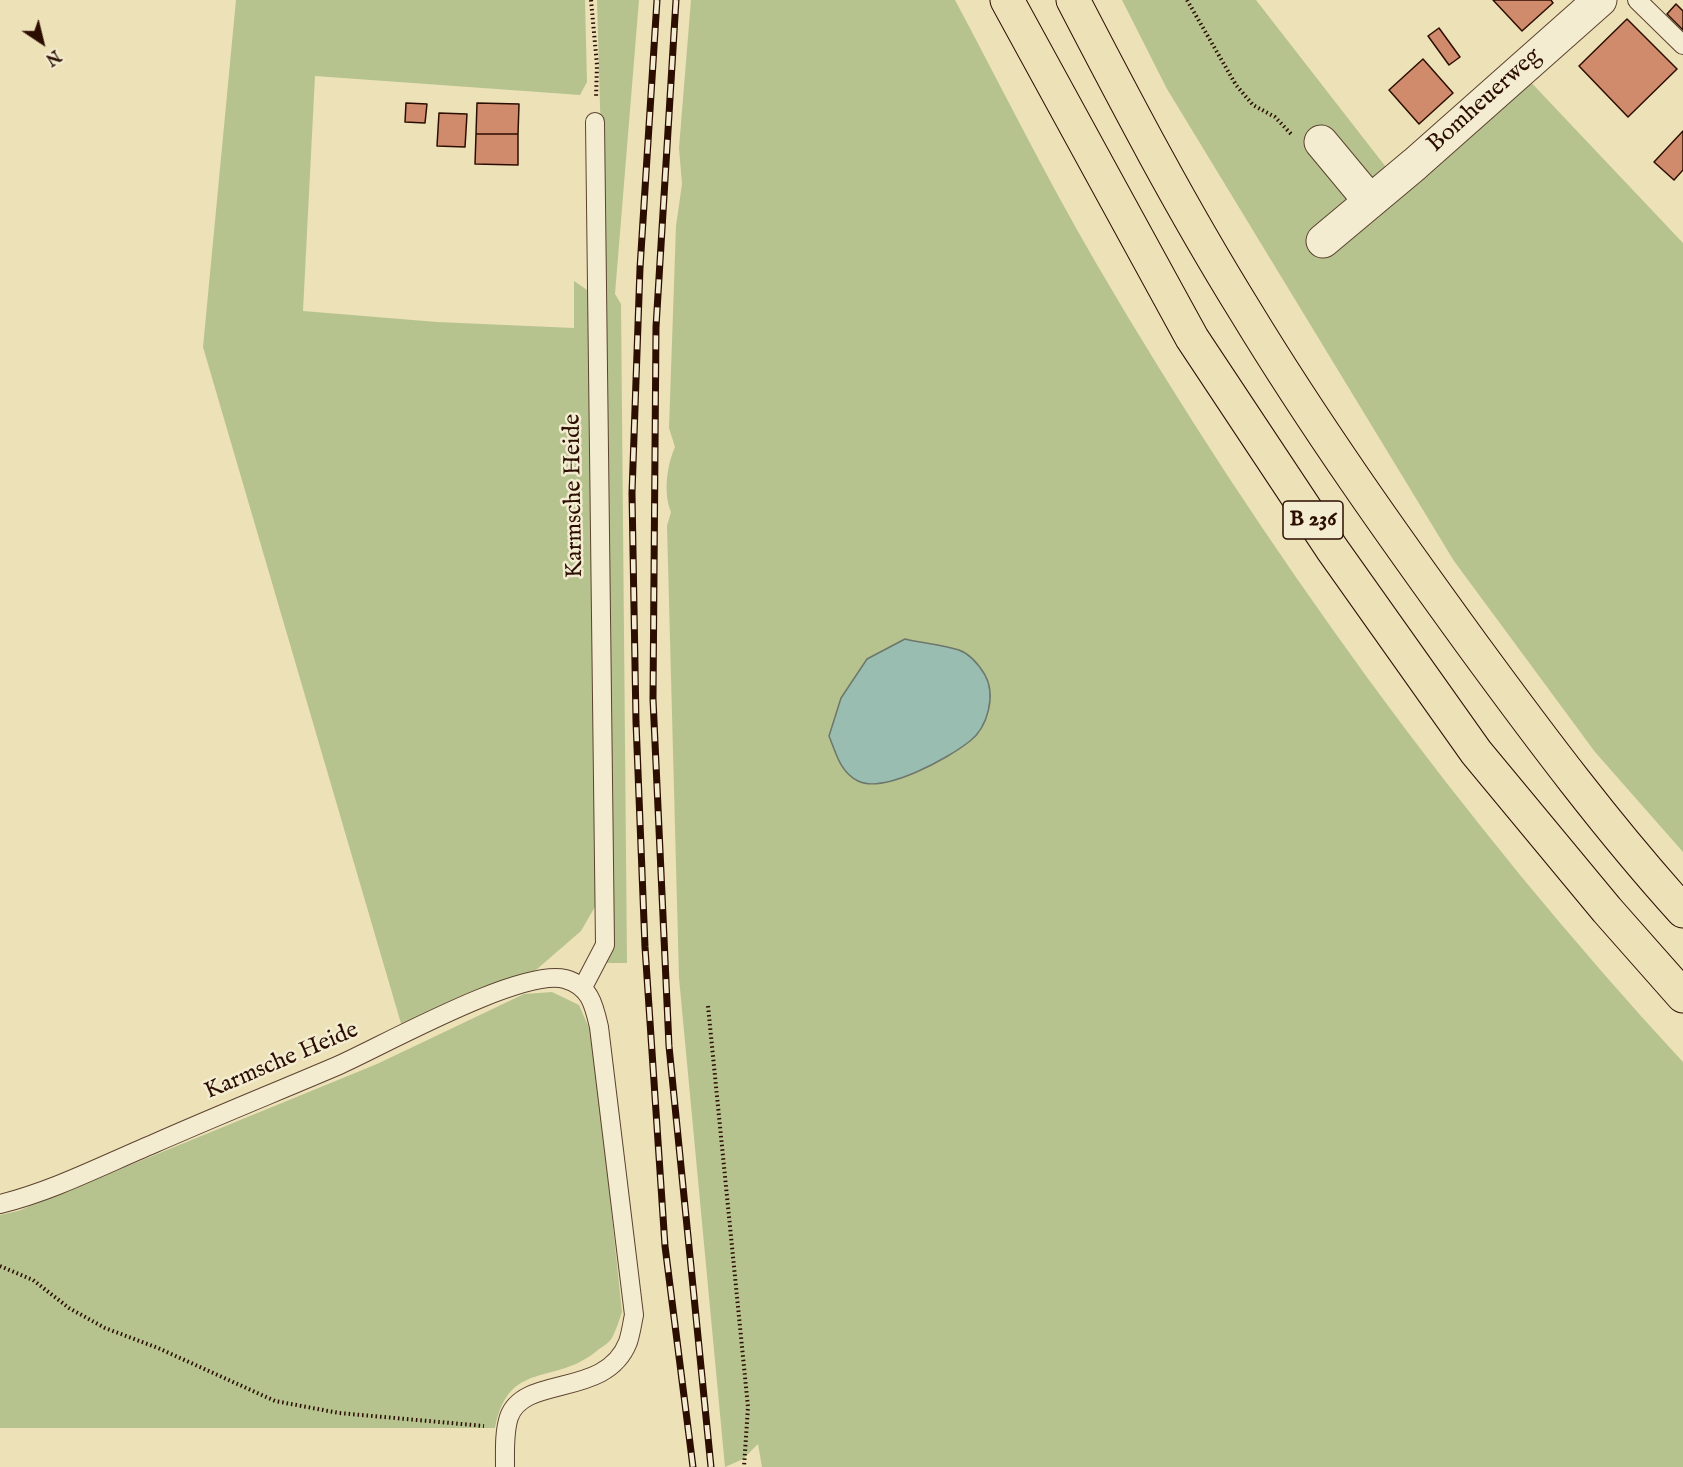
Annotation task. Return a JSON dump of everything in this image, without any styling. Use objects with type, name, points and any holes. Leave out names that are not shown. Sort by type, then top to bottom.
[{"type":"highway","name":"B 236","points":[[1007,0],[1192,338],[1332,549],[1476,752],[1607,910],[1683,996]]},
{"type":"highway","name":"B 236","points":[[1073,0],[1128,106],[1243,309],[1378,516],[1524,714],[1652,876],[1683,911]]},
{"type":"street","name":"Bomheuerweg","points":[[1323,241],[1600,0]]},
{"type":"street","points":[[1321,142],[1370,201]]},
{"type":"lane","points":[[1637,0],[1683,45]]},
{"type":"lane","name":"Karmsche Heide","points":[[0,1204],[53,1187],[338,1065],[495,992],[534,979],[564,979],[583,987],[605,945],[595,122]]},
{"type":"lane","points":[[505,1467],[506,1434],[510,1415],[525,1398],[597,1376],[615,1362],[628,1343],[634,1315],[599,1027],[594,1002],[583,987]]},
{"type":"path","points":[[591,0],[597,65],[595,122]]},
{"type":"path","points":[[1187,0],[1236,85],[1253,105],[1275,117],[1296,139],[1321,142]]},
{"type":"path","points":[[708,1006],[748,1407],[742,1459],[744,1467]]},
{"type":"path","points":[[0,1266],[33,1280],[69,1308],[105,1328],[158,1348],[275,1401],[373,1417],[506,1434]]},
{"type":"green space","points":[[236,0],[585,0],[587,82],[580,95],[315,76],[303,311],[437,322],[574,328],[574,281],[590,292],[596,905],[581,931],[536,970],[402,1027],[203,347]]},
{"type":"green space","points":[[597,0],[639,0],[615,294],[621,304],[627,963],[605,963],[601,142]]},
{"type":"green space","points":[[691,0],[955,0],[1096,263],[1226,474],[1296,577],[1368,679],[1443,778],[1601,970],[1683,1062],[1683,1467],[762,1467],[758,1444],[743,1459],[725,1467],[679,978],[667,526],[671,512],[667,496],[667,479],[675,447],[669,428],[676,226],[682,184],[679,148]]},
{"type":"green space","points":[[1122,0],[1256,0],[1403,189],[1525,76],[1683,243],[1683,852],[1595,752],[1454,561],[1167,89]]},
{"type":"green space","points":[[552,992],[579,1005],[593,1037],[622,1312],[612,1338],[605,1345],[582,1361],[522,1382],[511,1391],[502,1406],[495,1428],[0,1428],[0,1215],[18,1211],[377,1064],[524,994]]},
{"type":"water","points":[[905,639],[959,650],[974,660],[985,675],[990,692],[986,719],[970,741],[932,765],[884,783],[869,784],[858,781],[843,767],[829,736],[841,698],[867,659]]},
{"type":"building","points":[[1493,0],[1551,0],[1553,3],[1522,31]]},
{"type":"building","points":[[1676,4],[1683,11],[1683,30],[1667,14]]},
{"type":"building","points":[[1627,19],[1677,69],[1628,117],[1579,66]]},
{"type":"building","points":[[1439,28],[1460,57],[1449,65],[1428,36]]},
{"type":"building","points":[[1423,59],[1453,93],[1419,124],[1389,90]]},
{"type":"building","points":[[406,103],[427,104],[425,123],[405,122]]},
{"type":"building","points":[[477,103],[519,104],[518,134],[476,134]]},
{"type":"building","points":[[439,113],[467,114],[465,147],[437,146]]},
{"type":"building","points":[[1683,131],[1683,170],[1674,180],[1654,162]]},
{"type":"building","points":[[476,134],[518,134],[518,165],[475,164]]},
{"type":"railway","points":[[657,0],[640,268],[632,493],[636,722],[645,947],[665,1246],[693,1467]]},
{"type":"railway","points":[[676,0],[656,327],[653,699],[669,1046],[711,1467]]}]
